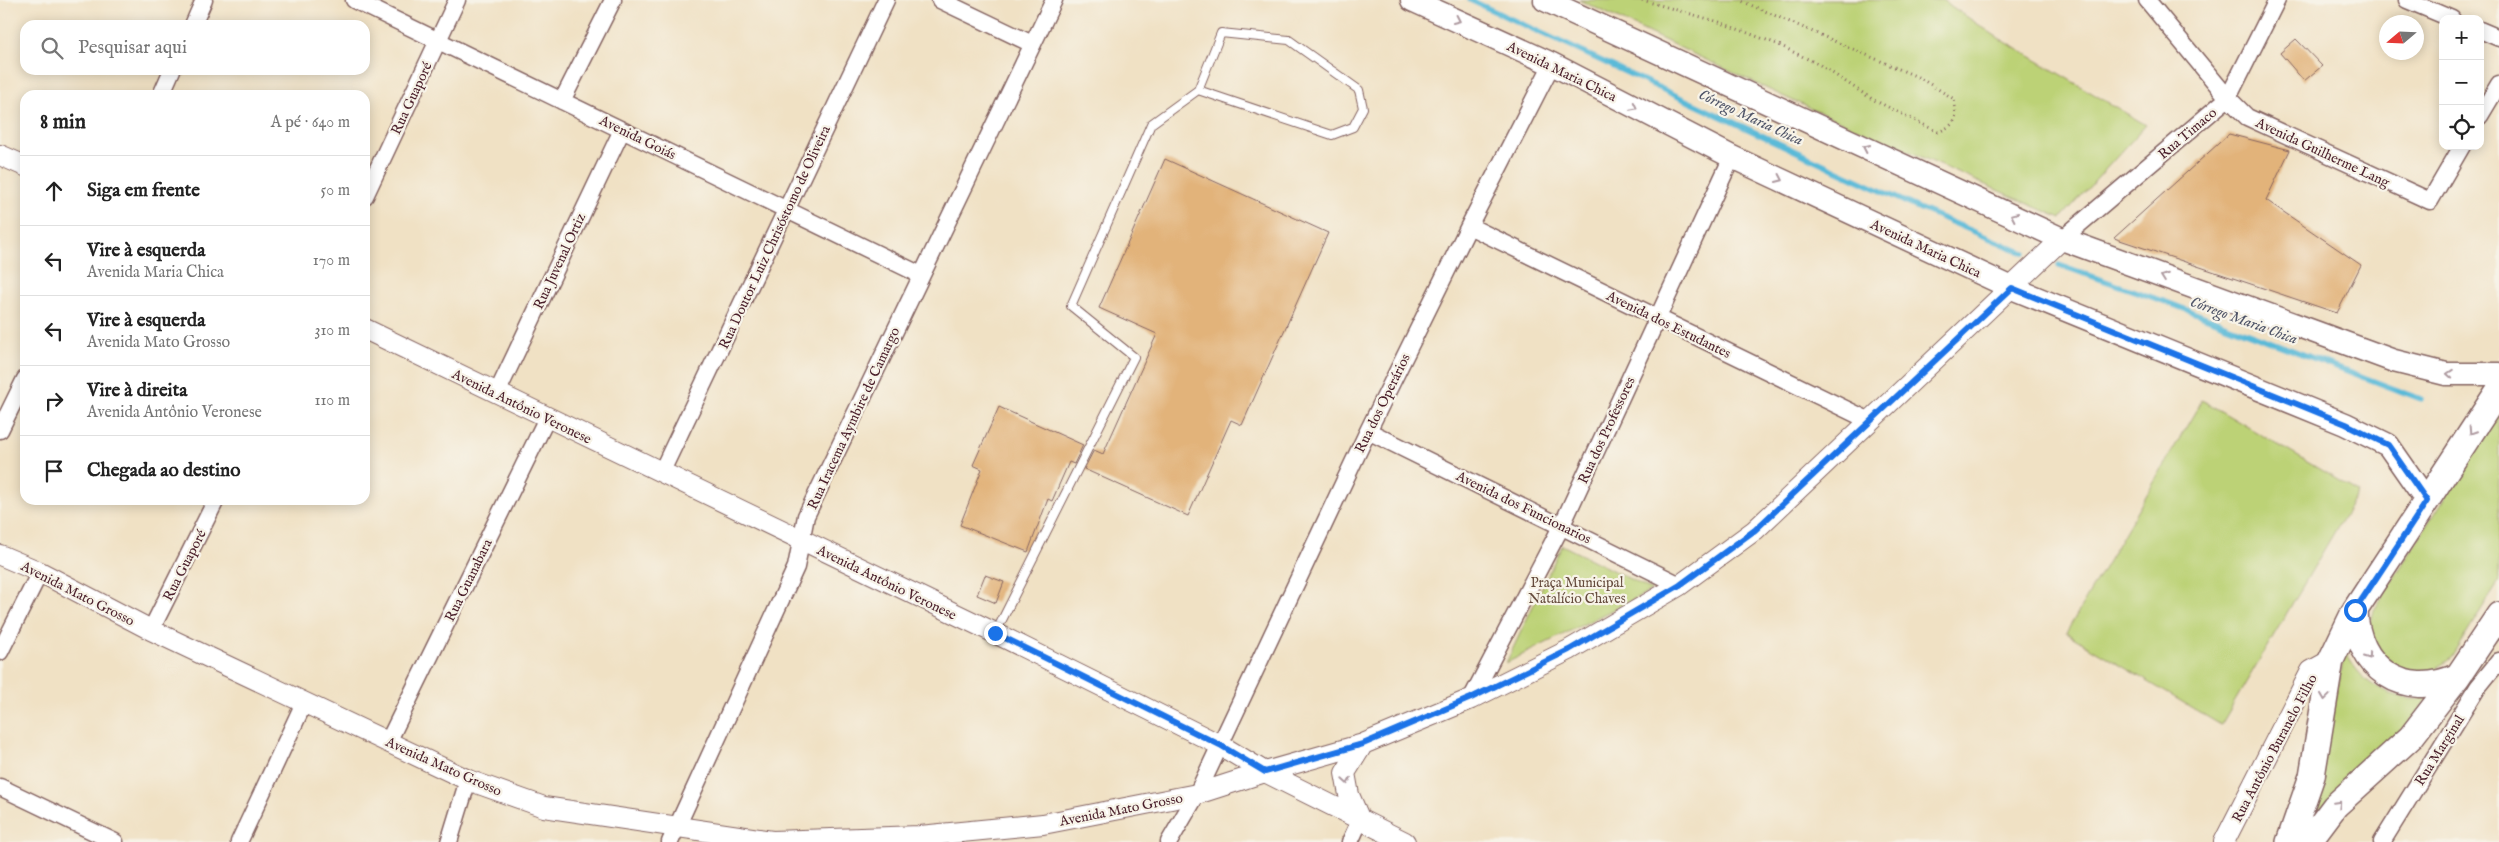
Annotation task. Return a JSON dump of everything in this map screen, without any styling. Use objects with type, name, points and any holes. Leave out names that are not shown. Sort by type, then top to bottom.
[{"type":"main road","name":"Avenida Maria Chica","points":[[1412,0],[1552,64],[1732,157],[2012,288],[2346,424],[2388,445],[2427,501]]},
{"type":"main road","points":[[1545,0],[2062,239],[2394,361],[2446,374],[2499,374]]},
{"type":"main road","points":[[2289,842],[2312,776],[2331,660],[2355,610],[2499,390]]},
{"type":"main road","points":[[2355,610],[2361,644],[2373,662],[2383,672],[2394,678],[2420,685],[2433,685],[2458,676]]},
{"type":"main road","points":[[2308,842],[2335,806],[2411,738],[2458,676],[2499,615]]},
{"type":"street","points":[[195,20],[204,0]]},
{"type":"street","name":"Avenida Goiás","points":[[354,0],[921,275]]},
{"type":"street","name":"Rua Guaporé","points":[[370,185],[457,0]]},
{"type":"street","points":[[562,101],[613,0]]},
{"type":"street","name":"Rua Doutor Luiz Chrisóstomo de Oliveira","points":[[660,473],[886,0]]},
{"type":"street","points":[[940,0],[1032,44]]},
{"type":"street","name":"Rua Iracema Aymbire de Camargo","points":[[672,835],[796,567],[806,516],[1054,0]]},
{"type":"street","name":"Avenida Guilherme Lang","points":[[2147,0],[2228,98],[2247,117],[2430,202],[2460,150]]},
{"type":"street","name":"Rua Timaco","points":[[2062,239],[2228,98],[2277,0]]},
{"type":"street","points":[[2407,0],[2443,15]]},
{"type":"street","points":[[2484,32],[2499,38]]},
{"type":"street","name":"Rua dos Operários","points":[[1169,842],[1197,794],[1368,431],[1469,226],[1552,64]]},
{"type":"street","points":[[163,90],[170,75]]},
{"type":"street","points":[[2484,109],[2499,84]]},
{"type":"street","name":"Rua Juvenal Ortiz","points":[[497,393],[622,130]]},
{"type":"street","points":[[0,155],[20,164]]},
{"type":"street","name":"Rua dos Professores","points":[[1471,698],[1562,525],[1732,157]]},
{"type":"street","name":"Avenida dos Estudantes","points":[[1469,226],[1870,421]]},
{"type":"street","name":"Avenida Mato Grosso","points":[[0,555],[40,572],[151,630],[468,780],[544,808],[672,835],[772,841],[919,839],[1043,824],[1197,794],[1363,744],[1471,698],[1569,650],[1680,585],[1755,530],[2062,239]]},
{"type":"street","name":"Avenida Antônio Veronese","points":[[370,331],[995,633],[1220,745],[1265,772],[1405,842]]},
{"type":"street","points":[[0,430],[20,389]]},
{"type":"street","name":"Rua Guanabara","points":[[388,742],[547,418]]},
{"type":"street","name":"Avenida dos Funcionarios","points":[[1368,431],[1562,525],[1680,585]]},
{"type":"street","name":"Rua Guaporé","points":[[151,630],[214,505]]},
{"type":"street","points":[[0,652],[40,572]]},
{"type":"street","name":"Rua Antônio Buranelo Filho","points":[[2224,842],[2311,671],[2331,660]]},
{"type":"street","name":"Rua Marginal","points":[[2382,842],[2478,688],[2499,661]]},
{"type":"street","points":[[240,842],[304,702]]},
{"type":"street","points":[[1350,842],[1360,820],[1349,795],[1345,773],[1363,744]]},
{"type":"street","points":[[449,842],[468,780]]},
{"type":"street","points":[[0,788],[115,842]]},
{"type":"lane","points":[[995,633],[1134,357],[1071,306],[1151,124],[1198,90],[1221,34],[1289,40],[1359,90],[1364,108],[1353,128],[1332,136],[1198,90]]},
{"type":"path","points":[[1642,0],[1719,22],[1777,44],[1820,65],[1872,99],[1938,132],[1950,127],[1956,117],[1954,99],[1920,78],[1739,0]]},
{"type":"green space","points":[[1579,0],[1942,0],[1997,37],[2146,125],[2061,218],[1789,99]]},
{"type":"green space","points":[[2202,400],[2358,492],[2221,725],[2066,633]]},
{"type":"green space","points":[[2499,409],[2499,581],[2451,658],[2436,667],[2422,671],[2408,671],[2395,666],[2385,658],[2376,646],[2372,632],[2371,615]]},
{"type":"green space","name":"Praça Municipal Natalício Chaves","points":[[1562,545],[1652,590],[1506,663]]},
{"type":"green space","points":[[2345,651],[2360,674],[2379,689],[2402,697],[2429,698],[2399,735],[2313,817]]},
{"type":"building","points":[[2296,39],[2322,66],[2304,81],[2280,53]]},
{"type":"building","points":[[2229,134],[2290,150],[2266,200],[2361,265],[2337,313],[2114,238]]},
{"type":"building","points":[[1165,159],[1328,233],[1242,425],[1231,420],[1188,516],[1084,469],[1094,450],[1103,454],[1157,334],[1099,308]]},
{"type":"building","points":[[999,407],[1083,445],[1074,464],[1069,462],[1052,501],[1048,499],[1028,552],[960,525],[982,469],[973,465]]},
{"type":"building","points":[[985,575],[1004,582],[996,603],[977,595]]},
{"type":"waterway","name":"Córrego Maria Chica","points":[[1470,0],[1916,207],[2024,253]]},
{"type":"waterway","name":"Córrego Maria Chica","points":[[2059,265],[2166,302],[2421,399]]},
{"type":"route","points":[[995,633],[1220,745],[1265,772],[1363,744],[1471,698],[1569,650],[1680,585],[1755,530],[2012,288],[2346,424],[2388,445],[2427,501],[2355,610]]}]
